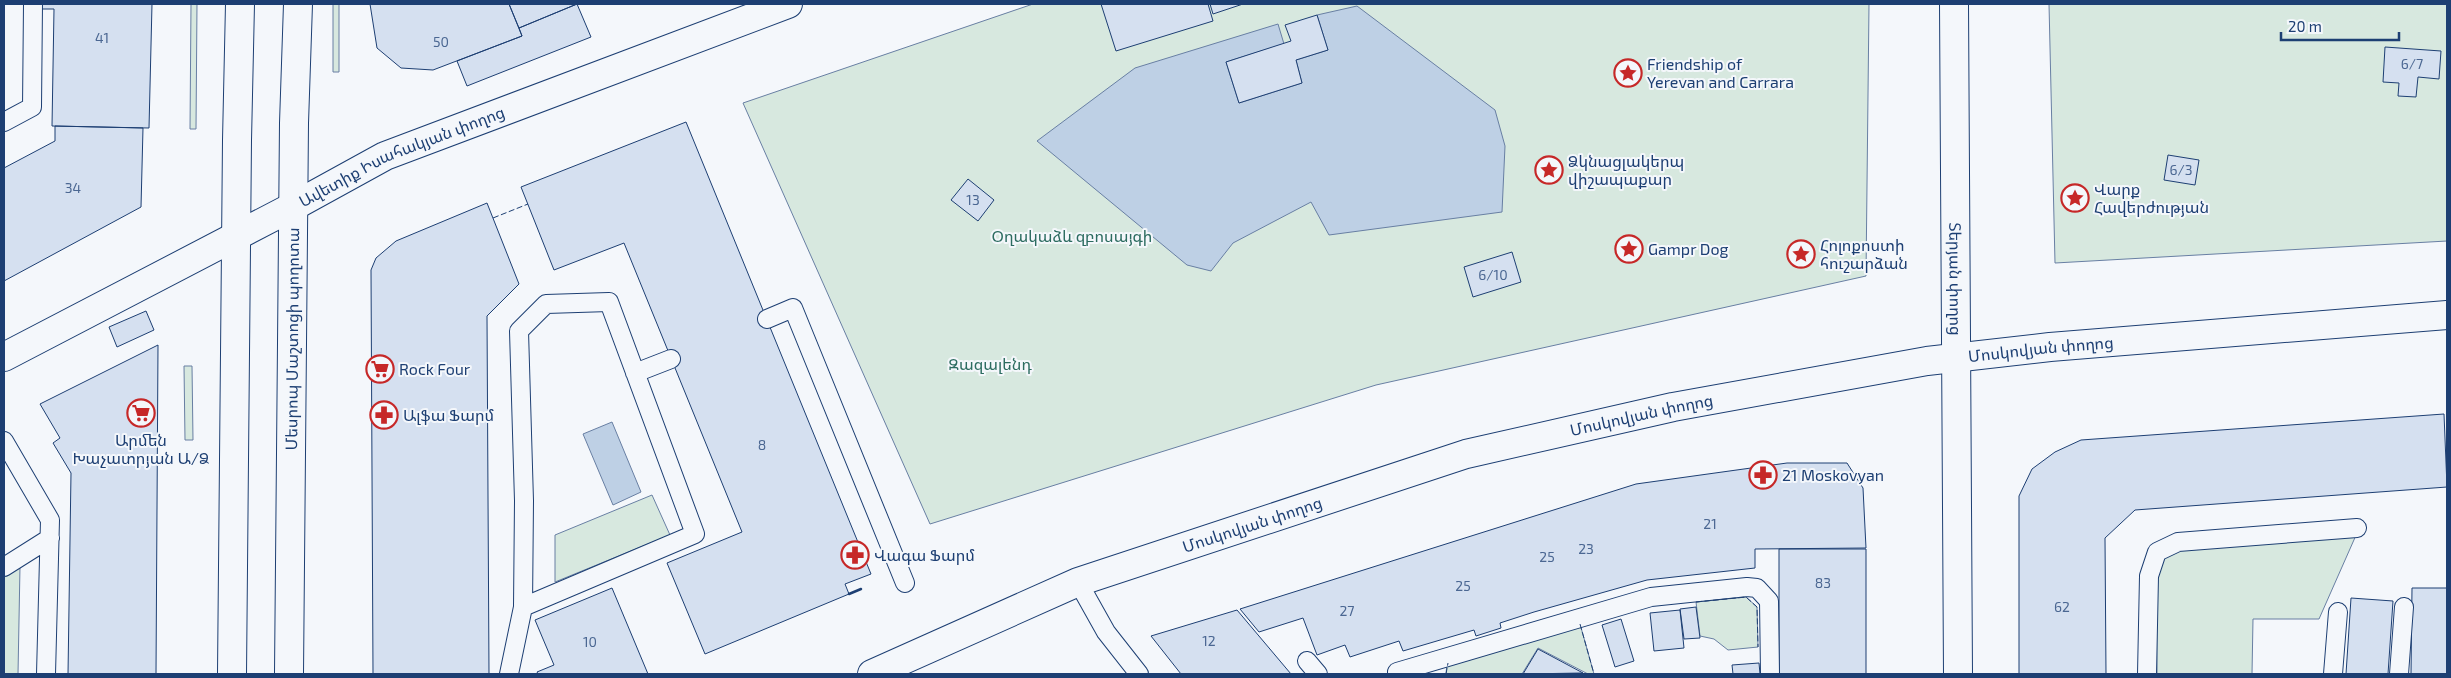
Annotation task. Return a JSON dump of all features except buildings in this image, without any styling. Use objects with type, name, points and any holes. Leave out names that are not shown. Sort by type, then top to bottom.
[{"type":"main road","points":[[232,674],[240,4]]},
{"type":"main road","name":"Մեսրոպ Մաշտոցի պողոտա","points":[[289,674],[298,4]]},
{"type":"main road","name":"Ավետիք Իսահակյան փողոց","points":[[4,357],[294,206],[385,156],[788,4]]},
{"type":"main road","name":"Տերյան փողոց","points":[[1954,4],[1958,674]]},
{"type":"main road","name":"Մոսկովյան փողոց","points":[[872,674],[1078,582],[1466,454],[1672,407],[1851,373],[1957,358],[2050,347],[2447,315]]},
{"type":"lane","points":[[4,122],[32,107],[33,4]]},
{"type":"lane","points":[[509,674],[523,607],[524,501],[520,331],[546,304],[609,302],[695,534],[523,607]]},
{"type":"lane","points":[[767,319],[792,308],[905,583]]},
{"type":"lane","points":[[635,373],[671,359]]},
{"type":"lane","points":[[4,441],[50,520],[46,674]]},
{"type":"lane","points":[[2148,674],[2149,576],[2157,552],[2178,542],[2357,528]]},
{"type":"lane","points":[[4,567],[50,538]]},
{"type":"lane","points":[[1078,582],[1106,632],[1139,674]]},
{"type":"lane","points":[[1396,673],[1651,597],[1747,587],[1757,588],[1769,601],[1770,674]]},
{"type":"lane","points":[[2399,674],[2404,607]]},
{"type":"lane","points":[[2333,674],[2338,612]]},
{"type":"lane","points":[[1307,661],[1318,674]]},
{"type":"green space","points":[[191,4],[197,4],[196,129],[190,129]]},
{"type":"green space","points":[[333,4],[339,4],[339,72],[333,72]]},
{"type":"green space","name":"Օղակաձև զբոսայգի","points":[[1033,4],[1869,4],[1866,276],[1376,385],[930,524],[743,103]]},
{"type":"green space","points":[[2049,4],[2447,4],[2447,241],[2055,263]]},
{"type":"green space","points":[[184,366],[192,366],[193,440],[185,440]]},
{"type":"green space","points":[[652,495],[670,535],[555,582],[555,535]]},
{"type":"green space","points":[[2357,533],[2319,619],[2253,619],[2252,674],[2157,674],[2156,574],[2162,558],[2178,549]]},
{"type":"green space","points":[[20,566],[18,674],[4,674],[4,576]]},
{"type":"green space","points":[[1746,597],[1757,607],[1758,647],[1728,650],[1714,639],[1700,636],[1696,602]]},
{"type":"green space","points":[[1580,624],[1594,674],[1588,674],[1538,648],[1522,674],[1446,674],[1447,663]]},
{"type":"water","points":[[1357,6],[1495,110],[1505,146],[1502,212],[1329,235],[1311,202],[1233,243],[1211,271],[1187,265],[1037,141],[1135,68],[1278,24],[1284,44],[1226,62],[1239,103],[1302,83],[1296,60],[1328,50],[1317,15]]},
{"type":"water","points":[[612,422],[641,492],[613,505],[583,434]]},
{"type":"fence","points":[[493,218],[528,204]]},
{"type":"fence","points":[[1696,602],[1746,597],[1757,607],[1758,647]]},
{"type":"fence","points":[[1580,624],[1594,674]]},
{"type":"fence","points":[[1446,674],[1448,663]]},
{"type":"wall","points":[[849,594],[861,589]]},
{"type":"place","name":"Friendship of Yerevan and Carrara","points":[[1628,73]]},
{"type":"place","name":"Ձկնացլակերպ վիշապաքար","points":[[1549,170]]},
{"type":"place","name":"Վարք Հավերժության","points":[[2075,198]]},
{"type":"place","name":"Gampr Dog","points":[[1629,249]]},
{"type":"place","name":"Հոլոքոստի հուշարձան","points":[[1801,254]]},
{"type":"place","name":"Rock Four","points":[[380,369]]},
{"type":"place","name":"Արմեն Խաչատրյան Ա/Ձ","points":[[141,413]]},
{"type":"place","name":"Ալֆա Ֆարմ","points":[[384,415]]},
{"type":"place","name":"21 Moskovyan","points":[[1763,475]]},
{"type":"place","name":"Վագա Ֆարմ","points":[[855,555]]},
{"type":"park label","name":"Զազալենդ","points":[[990,364]]}]
